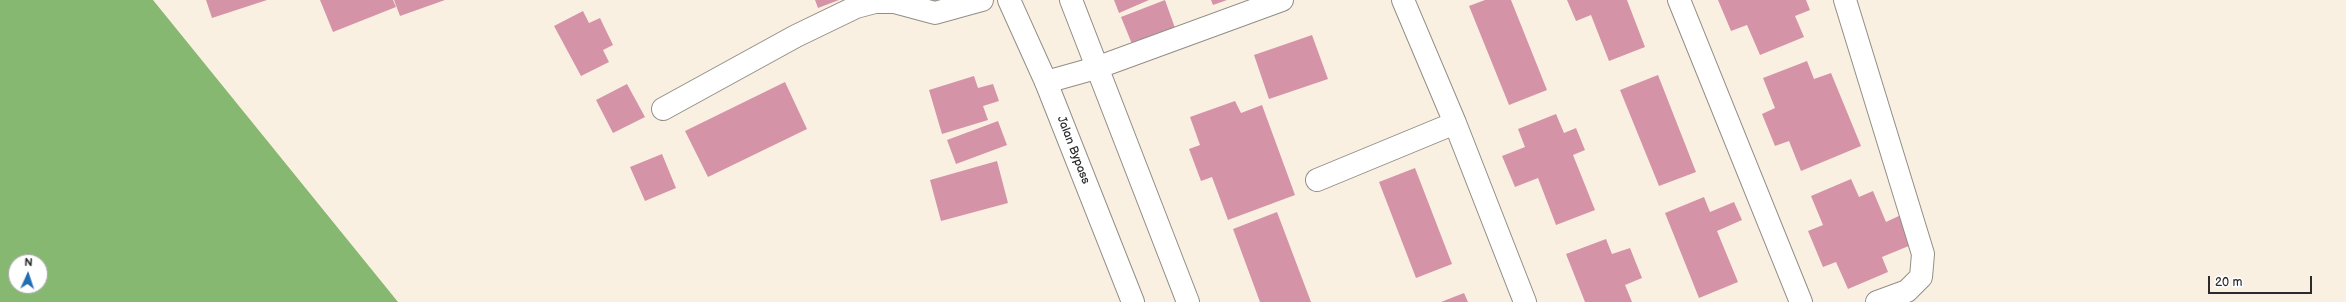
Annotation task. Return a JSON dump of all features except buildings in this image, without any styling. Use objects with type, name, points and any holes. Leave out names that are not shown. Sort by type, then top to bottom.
[{"type":"main road","points":[[663,109],[796,36],[856,7],[875,2],[894,2],[935,13],[982,0]]},
{"type":"main road","name":"Jalan Bypass","points":[[1009,0],[1046,82],[1133,302]]},
{"type":"main road","points":[[1071,0],[1096,68],[1188,302]]},
{"type":"main road","points":[[1046,82],[1096,68],[1282,0]]},
{"type":"main road","points":[[1403,0],[1455,123],[1525,302]]},
{"type":"main road","points":[[1679,0],[1801,302]]},
{"type":"main road","points":[[1845,0],[1923,254],[1921,277],[1908,291],[1877,302]]},
{"type":"main road","points":[[1317,180],[1455,123]]},
{"type":"green space","points":[[0,0],[153,0],[398,302],[0,302]]}]
